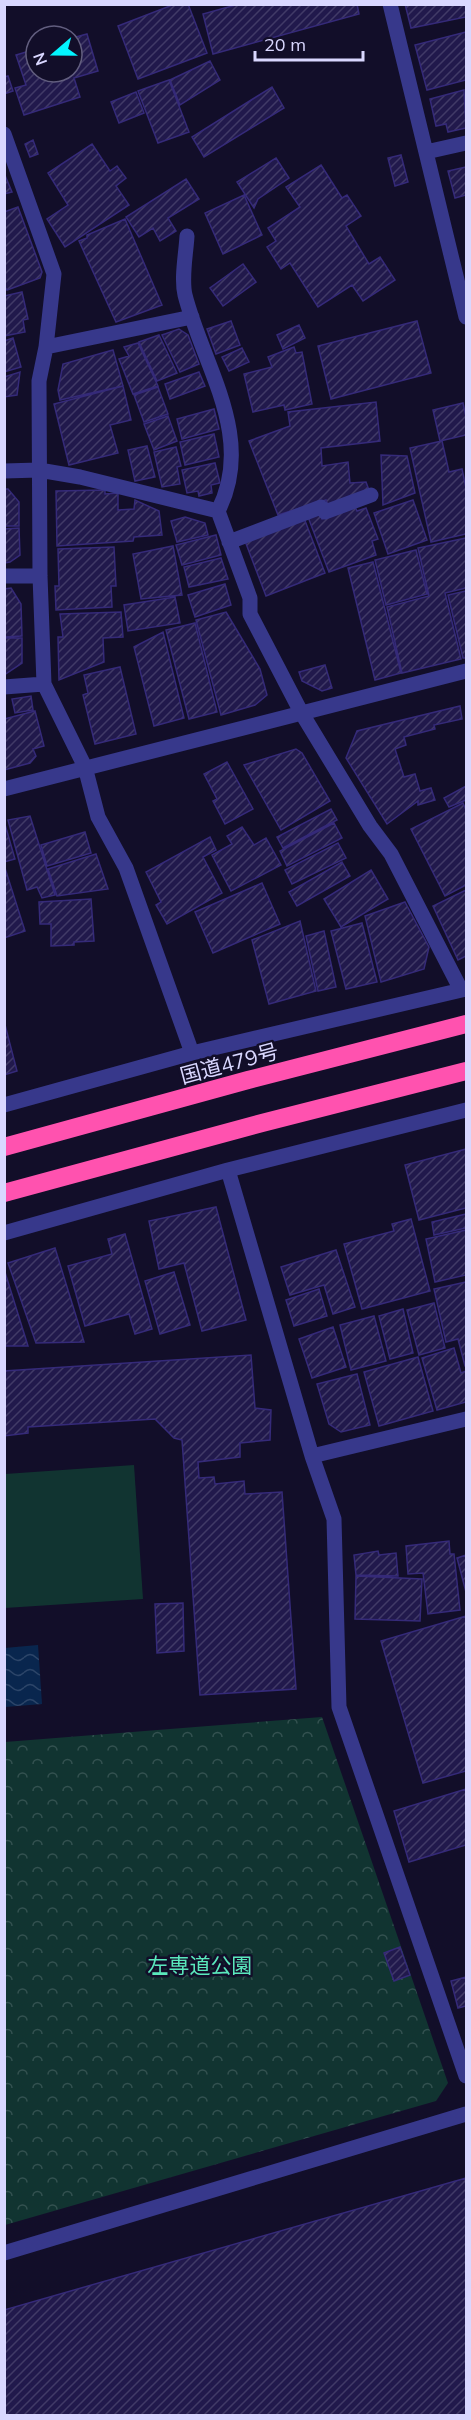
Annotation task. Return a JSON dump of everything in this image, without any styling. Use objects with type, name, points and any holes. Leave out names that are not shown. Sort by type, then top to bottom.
[{"type":"highway","name":"国道479号","points":[[4,1148],[248,1080],[466,1024]]},
{"type":"highway","points":[[4,1193],[262,1123],[466,1071]]},
{"type":"street","points":[[390,4],[466,317]]},
{"type":"street","points":[[4,134],[54,274],[46,347],[39,381],[40,576],[44,684],[85,767],[98,817],[126,868],[192,1053]]},
{"type":"street","points":[[426,152],[466,143]]},
{"type":"street","points":[[4,1105],[192,1053],[464,989],[391,854],[370,826],[301,712],[250,614],[250,598],[218,511],[224,499],[233,449],[225,406],[185,292],[187,236]]},
{"type":"street","points":[[46,347],[192,317]]},
{"type":"street","points":[[4,471],[39,470],[80,477],[218,511]]},
{"type":"street","points":[[230,542],[321,507],[325,512],[371,495]]},
{"type":"street","points":[[4,576],[40,576]]},
{"type":"street","points":[[4,789],[466,672]]},
{"type":"street","points":[[4,687],[44,684]]},
{"type":"street","points":[[4,1233],[228,1170],[466,1110]]},
{"type":"street","points":[[228,1170],[312,1456],[334,1519],[339,1707],[466,2076]]},
{"type":"street","points":[[312,1456],[466,1419]]},
{"type":"street","points":[[4,2253],[466,2114]]},
{"type":"green space","points":[[134,1465],[143,1599],[5,1608],[5,1474]]},
{"type":"green space","name":"左専道公園","points":[[322,1717],[448,2083],[436,2101],[5,2225],[5,1742]]},
{"type":"water","points":[[38,1645],[42,1704],[5,1707],[5,1648]]},
{"type":"building","points":[[175,4],[188,4],[207,53],[138,79],[118,26]]},
{"type":"building","points":[[239,4],[357,4],[359,14],[213,54],[203,14]]},
{"type":"building","points":[[405,4],[466,4],[466,17],[411,28]]},
{"type":"building","points":[[466,32],[466,80],[427,90],[415,45]]},
{"type":"building","points":[[87,34],[98,71],[84,75],[84,35]]},
{"type":"building","points":[[24,53],[24,79],[16,55]]},
{"type":"building","points":[[210,61],[220,80],[180,105],[170,80]]},
{"type":"building","points":[[8,76],[13,91],[4,94],[4,77]]},
{"type":"building","points":[[169,80],[189,132],[158,143],[138,91]]},
{"type":"building","points":[[76,84],[80,97],[24,115],[15,88],[26,85]]},
{"type":"building","points":[[272,87],[284,108],[204,157],[192,137]]},
{"type":"building","points":[[464,90],[466,128],[448,132],[446,124],[436,126],[430,99]]},
{"type":"building","points":[[136,92],[144,113],[119,123],[111,102]]},
{"type":"building","points":[[33,140],[38,154],[30,157],[25,144]]},
{"type":"building","points":[[92,144],[110,171],[117,166],[126,178],[116,186],[129,205],[65,247],[47,219],[68,205],[48,173]]},
{"type":"building","points":[[401,155],[408,182],[395,186],[388,158]]},
{"type":"building","points":[[276,158],[289,178],[258,199],[254,208],[237,182]]},
{"type":"building","points":[[321,165],[342,198],[347,195],[361,216],[346,226],[369,264],[380,257],[395,280],[363,301],[352,285],[318,307],[290,263],[281,269],[267,247],[276,241],[268,228],[300,207],[286,187]]},
{"type":"building","points":[[466,167],[466,195],[455,198],[448,171]]},
{"type":"building","points":[[4,173],[12,192],[4,194]]},
{"type":"building","points":[[186,179],[199,199],[168,218],[176,231],[160,241],[153,228],[139,237],[126,217]]},
{"type":"building","points":[[244,195],[262,235],[223,254],[205,213]]},
{"type":"building","points":[[18,207],[42,272],[40,278],[7,290],[4,286],[4,212]]},
{"type":"building","points":[[125,219],[162,305],[116,322],[79,241],[87,238],[87,235]]},
{"type":"building","points":[[243,264],[256,282],[223,306],[210,288]]},
{"type":"building","points":[[22,292],[28,319],[23,320],[25,332],[4,336],[4,296]]},
{"type":"building","points":[[231,321],[240,345],[216,354],[207,329]]},
{"type":"building","points":[[417,321],[431,373],[331,399],[318,346]]},
{"type":"building","points":[[299,325],[305,338],[283,349],[277,335]]},
{"type":"building","points":[[179,329],[188,335],[199,364],[180,372],[162,335]]},
{"type":"building","points":[[159,335],[177,373],[157,381],[139,342]]},
{"type":"building","points":[[13,338],[21,367],[4,372],[4,341]]},
{"type":"building","points":[[138,343],[158,386],[133,394],[119,359],[129,356],[124,347]]},
{"type":"building","points":[[294,347],[296,353],[302,352],[312,404],[285,410],[284,405],[253,412],[244,374],[272,367],[268,357]]},
{"type":"building","points":[[242,348],[249,362],[229,371],[222,357]]},
{"type":"building","points":[[113,350],[123,386],[60,400],[58,390],[63,364]]},
{"type":"building","points":[[20,372],[17,395],[4,397],[4,377]]},
{"type":"building","points":[[199,372],[205,386],[170,399],[165,384]]},
{"type":"building","points":[[123,386],[131,420],[110,425],[118,453],[69,465],[54,404]]},
{"type":"building","points":[[158,387],[168,414],[144,422],[134,395]]},
{"type":"building","points":[[376,402],[380,441],[321,448],[322,466],[348,462],[350,483],[366,482],[369,490],[328,505],[326,500],[278,515],[249,441],[290,426],[288,412]]},
{"type":"building","points":[[463,403],[466,435],[440,441],[433,410]]},
{"type":"building","points":[[214,409],[219,429],[182,439],[177,419]]},
{"type":"building","points":[[168,416],[177,441],[154,450],[144,424]]},
{"type":"building","points":[[214,434],[219,457],[185,465],[180,442]]},
{"type":"building","points":[[442,441],[449,472],[462,469],[466,488],[466,534],[431,542],[410,448]]},
{"type":"building","points":[[147,446],[155,477],[135,481],[128,450]]},
{"type":"building","points":[[176,447],[181,466],[177,467],[180,484],[162,487],[154,452]]},
{"type":"building","points":[[381,455],[407,456],[415,493],[383,505]]},
{"type":"building","points":[[215,463],[220,483],[211,485],[212,493],[199,496],[198,491],[187,493],[182,470]]},
{"type":"building","points":[[4,489],[8,489],[19,502],[19,526],[4,526]]},
{"type":"building","points":[[105,490],[105,494],[118,493],[118,510],[134,509],[135,500],[159,511],[162,535],[134,537],[133,541],[57,546],[56,491]]},
{"type":"building","points":[[413,500],[427,540],[388,554],[374,513]]},
{"type":"building","points":[[355,507],[357,511],[366,508],[378,539],[372,541],[376,555],[329,572],[308,517],[319,513],[322,519]]},
{"type":"building","points":[[185,517],[205,523],[208,535],[177,542],[171,521]]},
{"type":"building","points":[[304,518],[325,573],[266,596],[245,541]]},
{"type":"building","points":[[19,528],[20,555],[4,563],[4,529]]},
{"type":"building","points":[[216,535],[221,555],[182,565],[176,545]]},
{"type":"building","points":[[466,538],[466,588],[445,593],[461,659],[402,673],[387,607],[429,596],[418,548]]},
{"type":"building","points":[[173,546],[182,595],[141,599],[133,554]]},
{"type":"building","points":[[114,547],[116,586],[111,586],[112,607],[56,610],[55,586],[59,586],[58,549]]},
{"type":"building","points":[[416,550],[427,594],[386,605],[375,560]]},
{"type":"building","points":[[221,558],[228,579],[189,587],[184,567]]},
{"type":"building","points":[[373,562],[401,673],[375,680],[348,568]]},
{"type":"building","points":[[225,584],[231,605],[195,617],[188,595]]},
{"type":"building","points":[[11,588],[21,604],[22,636],[4,637],[4,589]]},
{"type":"building","points":[[466,591],[466,658],[463,658],[448,595]]},
{"type":"building","points":[[175,597],[180,623],[128,631],[124,605]]},
{"type":"building","points":[[121,612],[123,637],[103,638],[104,662],[59,680],[58,637],[63,637],[60,614]]},
{"type":"building","points":[[226,612],[260,669],[267,695],[255,705],[221,715],[196,620]]},
{"type":"building","points":[[195,623],[217,712],[189,719],[166,630]]},
{"type":"building","points":[[163,632],[184,718],[154,726],[134,647]]},
{"type":"building","points":[[4,638],[22,638],[22,663],[4,675]]},
{"type":"building","points":[[325,665],[332,688],[322,691],[302,681],[299,672]]},
{"type":"building","points":[[120,667],[136,734],[95,744],[83,695],[88,693],[84,675]]},
{"type":"building","points":[[31,696],[33,710],[15,713],[12,699]]},
{"type":"building","points":[[460,706],[462,719],[434,725],[435,729],[404,737],[406,745],[395,749],[404,777],[415,774],[420,791],[431,788],[435,800],[418,805],[418,801],[387,824],[346,758],[357,731]]},
{"type":"building","points":[[35,711],[44,746],[33,749],[36,756],[30,763],[4,770],[4,719]]},
{"type":"building","points":[[296,749],[302,753],[330,801],[281,830],[244,765]]},
{"type":"building","points":[[227,762],[253,809],[225,824],[213,801],[217,799],[204,774]]},
{"type":"building","points":[[466,786],[466,800],[449,807],[444,798]]},
{"type":"building","points":[[463,803],[466,810],[466,885],[445,896],[411,829]]},
{"type":"building","points":[[331,809],[337,820],[283,848],[277,837]]},
{"type":"building","points":[[30,816],[55,895],[42,898],[37,887],[27,890],[8,820]]},
{"type":"building","points":[[4,821],[15,859],[4,862]]},
{"type":"building","points":[[334,823],[342,838],[287,866],[280,851]]},
{"type":"building","points":[[242,827],[254,845],[266,838],[281,865],[231,891],[212,855],[232,844],[227,836]]},
{"type":"building","points":[[85,832],[91,853],[47,866],[41,845]]},
{"type":"building","points":[[210,837],[216,850],[203,857],[222,893],[167,924],[156,905],[161,902],[146,872]]},
{"type":"building","points":[[338,843],[346,858],[292,884],[285,870]]},
{"type":"building","points":[[96,854],[108,889],[57,896],[48,869]]},
{"type":"building","points":[[342,862],[350,876],[297,906],[289,892]]},
{"type":"building","points":[[4,865],[25,931],[4,938]]},
{"type":"building","points":[[371,870],[388,899],[341,927],[324,899]]},
{"type":"building","points":[[262,883],[280,924],[213,953],[195,912]]},
{"type":"building","points":[[466,890],[466,956],[458,960],[433,906]]},
{"type":"building","points":[[91,899],[94,941],[51,946],[51,924],[40,924],[39,902]]},
{"type":"building","points":[[405,902],[429,947],[424,969],[381,982],[365,916]]},
{"type":"building","points":[[300,921],[316,991],[269,1004],[252,940]]},
{"type":"building","points":[[362,923],[377,982],[346,989],[331,931]]},
{"type":"building","points":[[324,931],[336,987],[318,991],[306,936]]},
{"type":"building","points":[[4,1021],[17,1071],[4,1075]]},
{"type":"building","points":[[466,1149],[466,1208],[419,1220],[405,1165]]},
{"type":"building","points":[[216,1207],[246,1320],[202,1331],[184,1263],[159,1269],[149,1221]]},
{"type":"building","points":[[466,1214],[466,1228],[434,1235],[432,1222]]},
{"type":"building","points":[[411,1219],[430,1291],[362,1309],[344,1244],[394,1231],[392,1224]]},
{"type":"building","points":[[466,1230],[466,1275],[435,1282],[426,1239]]},
{"type":"building","points":[[125,1234],[152,1329],[135,1334],[129,1314],[85,1326],[68,1266],[112,1254],[108,1239]]},
{"type":"building","points":[[55,1248],[84,1342],[36,1343],[8,1263]]},
{"type":"building","points":[[336,1250],[355,1307],[333,1314],[324,1285],[290,1295],[281,1267]]},
{"type":"building","points":[[4,1269],[28,1346],[4,1346]]},
{"type":"building","points":[[174,1272],[190,1325],[160,1334],[145,1281]]},
{"type":"building","points":[[466,1282],[465,1366],[458,1339],[446,1342],[434,1289]]},
{"type":"building","points":[[319,1289],[327,1316],[294,1326],[286,1300]]},
{"type":"building","points":[[434,1303],[445,1348],[419,1355],[407,1310]]},
{"type":"building","points":[[403,1309],[413,1353],[390,1359],[379,1316]]},
{"type":"building","points":[[374,1316],[386,1361],[351,1370],[340,1325]]},
{"type":"building","points":[[333,1327],[346,1367],[312,1378],[299,1339]]},
{"type":"building","points":[[454,1348],[461,1373],[466,1371],[466,1402],[437,1410],[422,1358]]},
{"type":"building","points":[[251,1355],[255,1408],[271,1410],[270,1440],[240,1443],[240,1457],[198,1462],[199,1478],[214,1477],[215,1484],[244,1481],[245,1494],[282,1492],[296,1689],[200,1695],[182,1440],[174,1438],[155,1419],[28,1427],[28,1433],[4,1436],[4,1371]]},
{"type":"building","points":[[418,1357],[433,1411],[379,1426],[364,1372]]},
{"type":"building","points":[[357,1374],[370,1425],[341,1432],[329,1424],[317,1384]]},
{"type":"building","points":[[449,1541],[450,1554],[454,1554],[460,1610],[428,1614],[423,1573],[408,1574],[406,1546]]},
{"type":"building","points":[[378,1551],[379,1555],[396,1553],[398,1576],[356,1575],[354,1555]]},
{"type":"building","points":[[466,1555],[466,1592],[457,1558]]},
{"type":"building","points":[[356,1576],[422,1579],[420,1621],[355,1619]]},
{"type":"building","points":[[183,1603],[184,1651],[157,1653],[155,1604]]},
{"type":"building","points":[[466,1616],[466,1771],[423,1783],[381,1641]]},
{"type":"building","points":[[466,1789],[466,1845],[409,1862],[394,1811]]},
{"type":"building","points":[[400,1947],[410,1975],[394,1981],[384,1953]]},
{"type":"building","points":[[466,1977],[466,2006],[458,2008],[451,1981]]},
{"type":"building","points":[[466,2178],[466,2416],[4,2416],[4,2310]]}]
